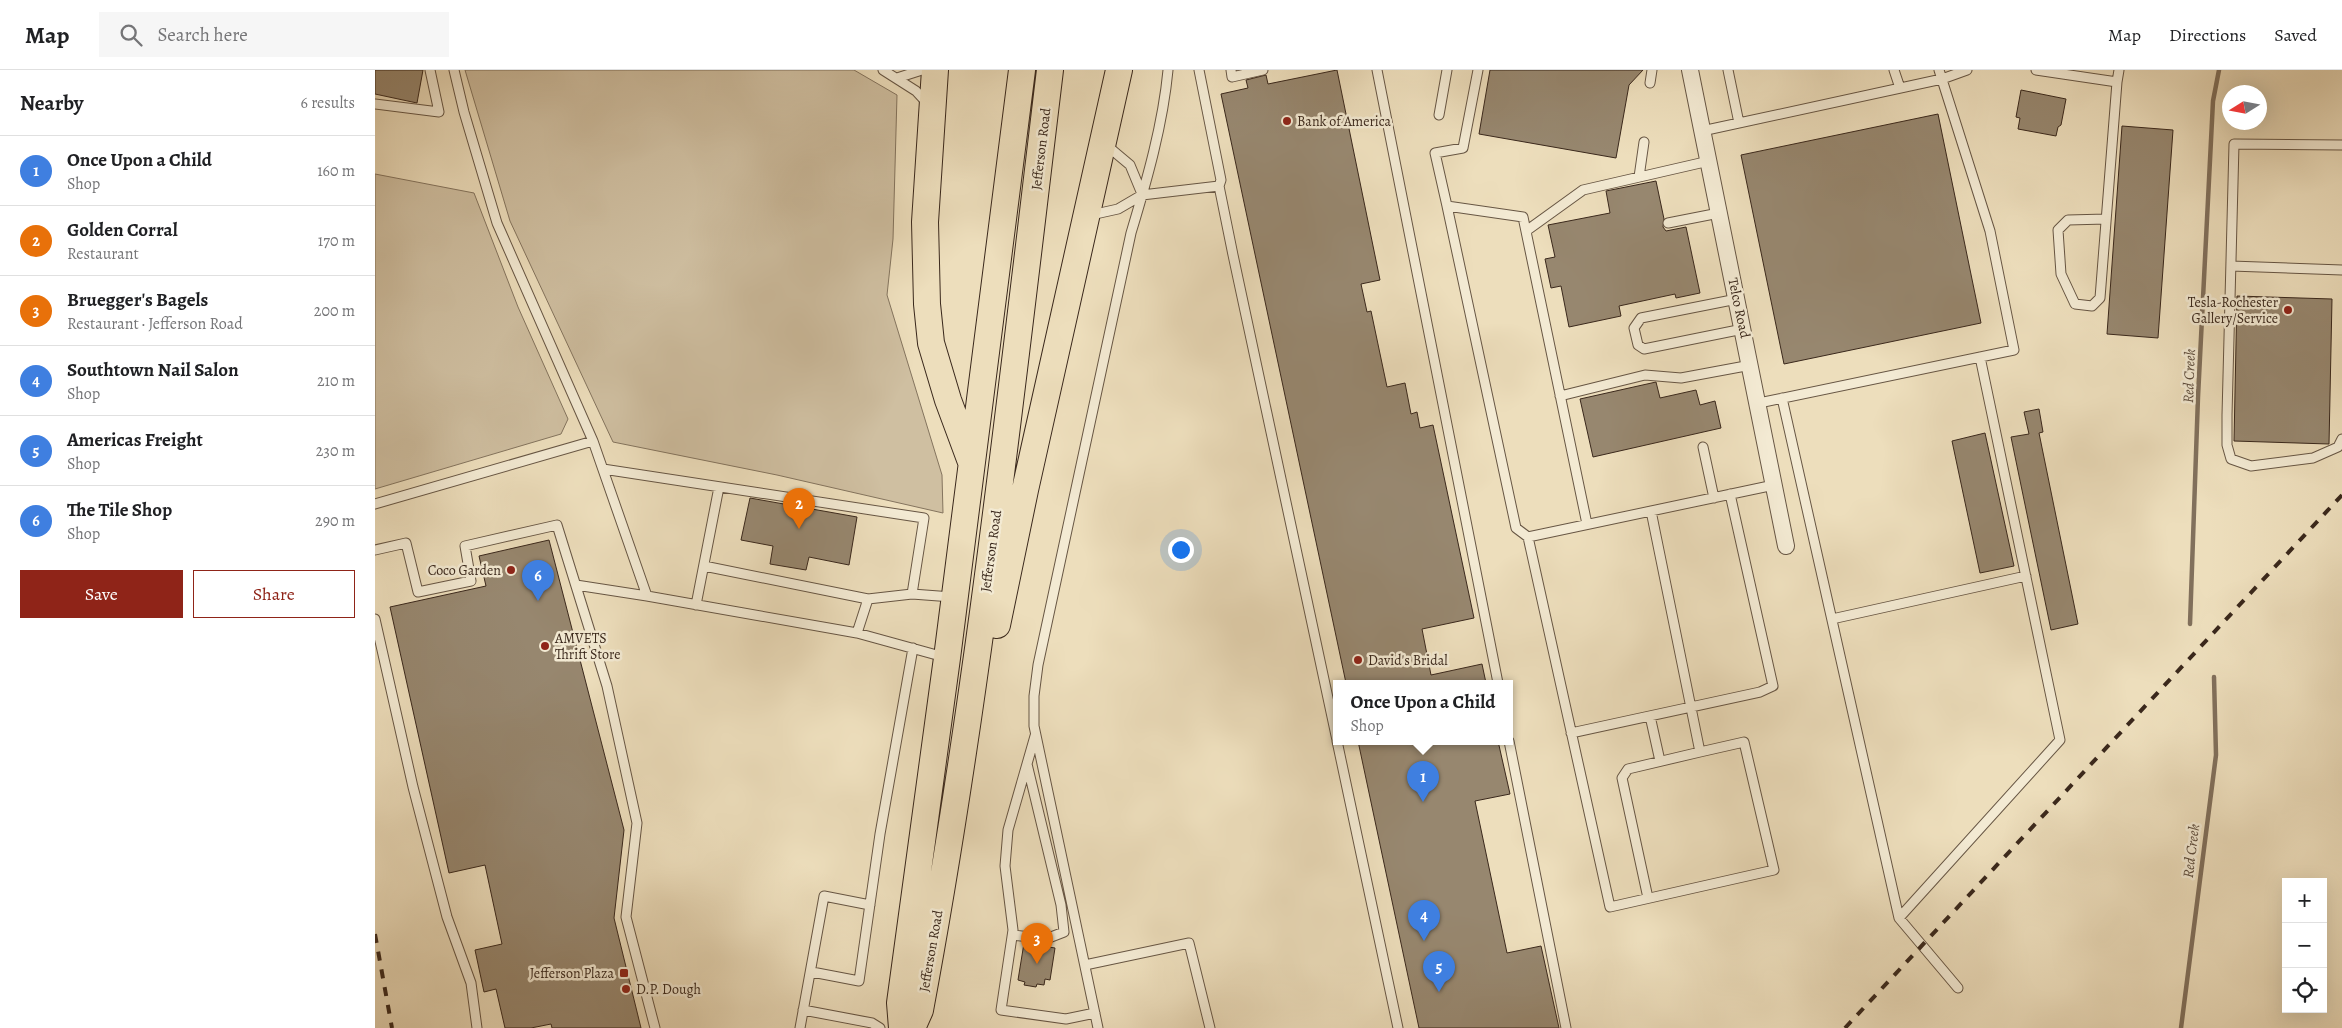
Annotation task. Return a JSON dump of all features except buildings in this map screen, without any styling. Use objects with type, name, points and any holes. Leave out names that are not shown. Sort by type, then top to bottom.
[{"type":"main road","points":[[935,70],[925,222],[927,304],[934,353],[948,400],[972,467]]},
{"type":"main road","name":"Jefferson Road","points":[[902,1028],[900,1003],[955,598],[1022,70]]},
{"type":"main road","name":"Jefferson Road","points":[[912,1028],[920,1010],[962,768],[1002,472],[1050,70]]},
{"type":"main road","points":[[962,768],[978,722],[1025,490],[1119,70]]},
{"type":"street","name":"Telco Road","points":[[1690,70],[1759,403],[1786,546]]},
{"type":"lane","points":[[375,104],[439,112],[430,70]]},
{"type":"lane","points":[[454,70],[464,112],[497,223],[593,441],[647,596]]},
{"type":"lane","points":[[883,70],[916,91],[933,109]]},
{"type":"lane","points":[[897,78],[922,70]]},
{"type":"lane","points":[[1098,1028],[1036,733],[1034,696],[1038,665],[1131,233],[1142,195],[1166,88],[1168,70]]},
{"type":"lane","points":[[1199,70],[1220,183],[1333,721]]},
{"type":"lane","points":[[1231,70],[1232,77],[1263,70]]},
{"type":"lane","points":[[1377,70],[1497,680]]},
{"type":"lane","points":[[1439,115],[1447,70]]},
{"type":"lane","points":[[1477,70],[1463,148],[1435,153],[1516,528],[1528,537],[1610,907],[1775,870],[1744,742],[1628,768],[1623,778],[1648,898]]},
{"type":"lane","points":[[1650,83],[1652,70]]},
{"type":"lane","points":[[1728,70],[1739,123]]},
{"type":"lane","points":[[1894,70],[1900,88]]},
{"type":"lane","points":[[1702,131],[1900,88],[1941,74],[1967,70]]},
{"type":"lane","points":[[2036,70],[2066,72],[2117,82]]},
{"type":"lane","points":[[2105,219],[2068,220],[2058,230],[2061,274],[2075,304],[2092,306],[2100,298],[2105,219],[2119,70]]},
{"type":"lane","points":[[1759,403],[2014,350],[1990,231],[1941,74]]},
{"type":"lane","points":[[1103,142],[1130,165],[1142,195]]},
{"type":"lane","points":[[1639,177],[1644,142]]},
{"type":"lane","points":[[2342,145],[2234,144],[2227,445],[2231,459],[2251,466],[2313,458],[2338,447],[2342,439]]},
{"type":"lane","points":[[1526,231],[1583,190],[1709,161]]},
{"type":"lane","points":[[1085,216],[1118,209],[1142,195],[1220,183]]},
{"type":"lane","points":[[1447,206],[1523,217],[1587,524]]},
{"type":"lane","points":[[1668,223],[1719,213]]},
{"type":"lane","points":[[2231,266],[2342,270]]},
{"type":"lane","points":[[1737,299],[1641,318],[1634,328],[1638,345],[1644,349],[1743,329]]},
{"type":"lane","points":[[1899,918],[2061,740],[1979,357]]},
{"type":"lane","points":[[1560,396],[1645,375],[1681,378],[1751,365]]},
{"type":"lane","points":[[1782,398],[1899,918],[1959,988]]},
{"type":"lane","points":[[375,504],[593,441]]},
{"type":"lane","points":[[1703,447],[1714,498]]},
{"type":"lane","points":[[603,469],[924,518],[912,594]]},
{"type":"lane","points":[[1528,537],[1774,485]]},
{"type":"lane","points":[[696,605],[719,487]]},
{"type":"lane","points":[[1571,733],[1760,692],[1773,686],[1730,494]]},
{"type":"lane","points":[[1651,511],[1700,752]]},
{"type":"lane","points":[[375,550],[406,543],[418,592],[471,581],[465,546],[557,525],[607,686],[637,823],[626,917],[655,1028]]},
{"type":"lane","points":[[703,566],[868,599],[912,594],[955,598]]},
{"type":"lane","points":[[1832,619],[2026,576]]},
{"type":"lane","points":[[576,585],[857,633],[947,658]]},
{"type":"lane","points":[[857,633],[868,599]]},
{"type":"lane","points":[[375,619],[413,787],[447,917],[471,982],[477,1028]]},
{"type":"lane","points":[[812,972],[859,981],[880,834],[913,648]]},
{"type":"lane","points":[[1650,716],[1660,761]]},
{"type":"lane","points":[[1036,733],[1007,830],[1005,866],[1013,935],[1001,1010],[1066,1020],[1095,1014]]},
{"type":"lane","points":[[1338,745],[1398,1028]]},
{"type":"lane","points":[[1510,745],[1566,1028]]},
{"type":"lane","points":[[1013,935],[1046,939],[1064,932],[1061,905],[1027,764]]},
{"type":"lane","points":[[799,1028],[812,972],[825,896],[870,906]]},
{"type":"lane","points":[[1085,965],[1189,943],[1210,1028]]},
{"type":"lane","points":[[803,1010],[872,1023],[879,1028]]},
{"type":"shaded area","points":[[465,70],[854,70],[897,95],[893,239],[887,295],[942,475],[943,513],[777,475],[613,442],[510,221]]},
{"type":"shaded area","points":[[375,174],[474,193],[518,307],[568,419],[561,434],[375,489]]},
{"type":"waterway","name":"Red Creek","points":[[2190,624],[2198,397],[2213,101],[2219,70]]},
{"type":"waterway","name":"Red Creek","points":[[2181,1028],[2216,755],[2214,677]]},
{"type":"railway","points":[[1845,1028],[2342,495]]},
{"type":"railway","points":[[375,934],[392,1028]]},
{"type":"place","name":"Bank of America","points":[[1287,121]]},
{"type":"place","name":"Tesla-Rochester Gallery/Service","points":[[2288,310]]},
{"type":"place","name":"Golden Corral","points":[[799,529]]},
{"type":"place","name":"Coco Garden","points":[[511,570]]},
{"type":"place","name":"The Tile Shop","points":[[538,601]]},
{"type":"place","name":"AMVETS Thrift Store","points":[[545,646]]},
{"type":"place","name":"David's Bridal","points":[[1358,660]]},
{"type":"place","name":"Once Upon a Child","points":[[1423,802]]},
{"type":"place","name":"Southtown Nail Salon","points":[[1424,941]]},
{"type":"place","name":"Bruegger's Bagels","points":[[1037,964]]},
{"type":"place","name":"Jefferson Plaza","points":[[624,973]]},
{"type":"place","name":"D.P. Dough","points":[[626,989]]},
{"type":"place","name":"Americas Freight","points":[[1439,992]]}]
